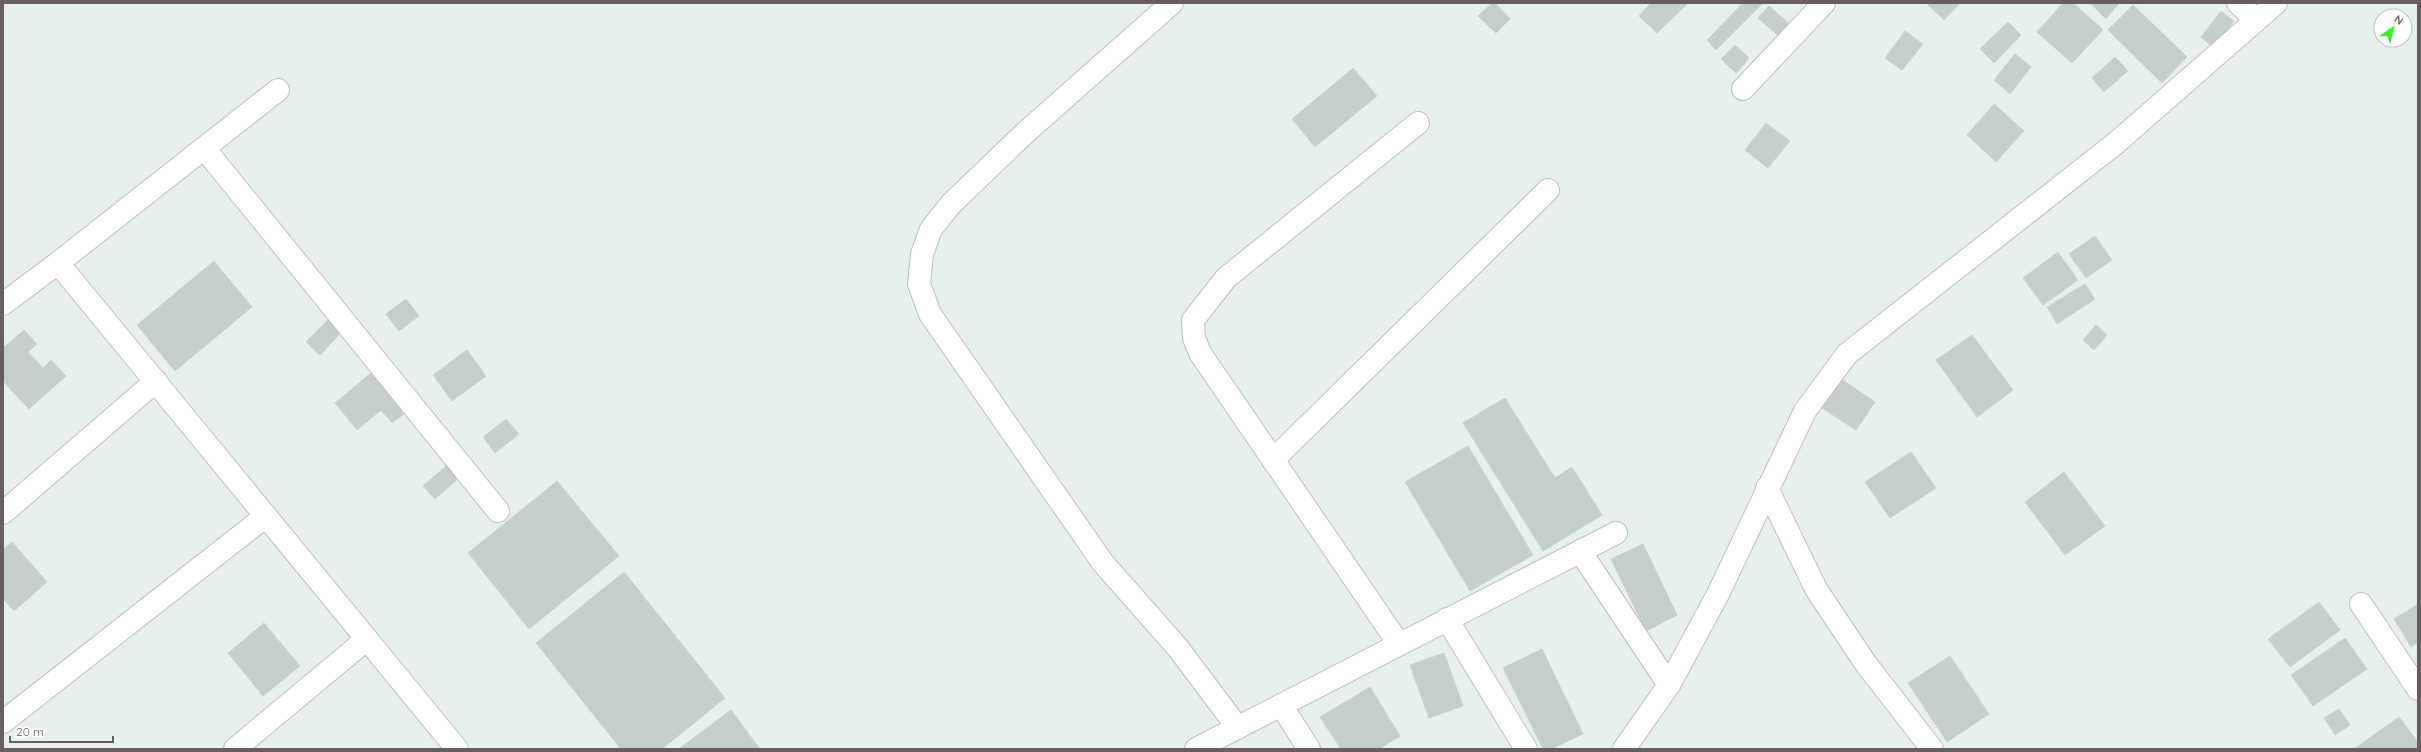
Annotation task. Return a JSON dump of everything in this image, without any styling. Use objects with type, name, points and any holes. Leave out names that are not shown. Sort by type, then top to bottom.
[{"type":"street","points":[[1172,3],[1026,132],[951,204],[931,229],[922,254],[919,284],[930,314],[1103,563],[1178,648],[1238,728]]},
{"type":"street","points":[[1743,89],[1824,3]]},
{"type":"street","points":[[2238,3],[2256,20]]},
{"type":"street","points":[[1624,749],[1669,685],[1718,594],[1767,488],[1805,411],[1847,354],[2116,143],[2276,3]]},
{"type":"street","points":[[3,304],[58,263],[278,90]]},
{"type":"street","points":[[1399,644],[1200,353],[1194,338],[1193,320],[1226,278],[1418,123]]},
{"type":"street","points":[[204,148],[498,511]]},
{"type":"street","points":[[1273,460],[1548,190]]},
{"type":"street","points":[[58,263],[457,749]]},
{"type":"street","points":[[3,513],[156,381]]},
{"type":"street","points":[[1767,488],[1816,589],[1866,664],[1932,749]]},
{"type":"street","points":[[3,722],[266,516]]},
{"type":"street","points":[[1196,749],[1616,533]]},
{"type":"street","points":[[1580,551],[1669,685]]},
{"type":"street","points":[[2361,604],[2418,689]]},
{"type":"street","points":[[1448,619],[1526,749]]},
{"type":"street","points":[[234,749],[367,639]]},
{"type":"street","points":[[1281,705],[1309,749]]},
{"type":"building","points":[[1492,3],[1495,3],[1510,19],[1496,33],[1478,16]]},
{"type":"building","points":[[1651,3],[1688,3],[1657,33],[1639,16]]},
{"type":"building","points":[[1743,3],[1763,3],[1716,50],[1707,40]]},
{"type":"building","points":[[1926,3],[1960,3],[1944,20]]},
{"type":"building","points":[[2063,3],[2073,3],[2103,30],[2072,63],[2037,32]]},
{"type":"building","points":[[2090,3],[2119,3],[2106,19]]},
{"type":"building","points":[[2133,5],[2187,57],[2162,83],[2108,30]]},
{"type":"building","points":[[1769,6],[1792,26],[1781,38],[1758,18]]},
{"type":"building","points":[[2221,11],[2234,21],[2213,47],[2201,37]]},
{"type":"building","points":[[2008,22],[2021,35],[1994,63],[1980,49]]},
{"type":"building","points":[[1905,31],[1923,44],[1902,70],[1885,58]]},
{"type":"building","points":[[1735,45],[1749,58],[1736,73],[1721,59]]},
{"type":"building","points":[[2015,54],[2031,67],[2010,94],[1994,80]]},
{"type":"building","points":[[2115,57],[2128,71],[2104,92],[2092,78]]},
{"type":"building","points":[[1353,68],[1377,96],[1315,147],[1292,119]]},
{"type":"building","points":[[1994,104],[2024,131],[1996,162],[1967,135]]},
{"type":"building","points":[[1766,123],[1790,141],[1768,168],[1745,150]]},
{"type":"building","points":[[2095,236],[2112,260],[2086,278],[2069,254]]},
{"type":"building","points":[[2058,252],[2078,280],[2043,305],[2023,278]]},
{"type":"building","points":[[214,261],[252,307],[175,371],[137,325]]},
{"type":"building","points":[[2085,284],[2095,299],[2057,324],[2047,307]]},
{"type":"building","points":[[406,299],[419,316],[399,331],[386,314]]},
{"type":"building","points":[[333,315],[346,327],[320,355],[306,342]]},
{"type":"building","points":[[2096,325],[2107,335],[2094,350],[2083,340]]},
{"type":"building","points":[[24,330],[37,344],[28,352],[43,368],[51,360],[66,376],[29,409],[3,381],[3,348]]},
{"type":"building","points":[[1972,335],[2013,390],[1977,417],[1936,360]]},
{"type":"building","points":[[467,350],[486,376],[452,401],[433,375]]},
{"type":"building","points":[[377,368],[410,409],[392,423],[381,410],[357,430],[335,403]]},
{"type":"building","points":[[1841,379],[1875,402],[1856,430],[1822,408]]},
{"type":"building","points":[[1505,398],[1555,478],[1572,467],[1602,515],[1543,551],[1463,423]]},
{"type":"building","points":[[506,419],[519,434],[495,453],[483,437]]},
{"type":"building","points":[[1468,446],[1533,555],[1470,591],[1405,482]]},
{"type":"building","points":[[1911,452],[1936,488],[1890,518],[1865,482]]},
{"type":"building","points":[[451,462],[462,475],[435,499],[423,486]]},
{"type":"building","points":[[2064,472],[2105,526],[2065,555],[2025,502]]},
{"type":"building","points":[[557,481],[619,556],[529,629],[468,553]]},
{"type":"building","points":[[12,542],[47,582],[14,611],[3,599],[3,550]]},
{"type":"building","points":[[1643,544],[1677,615],[1646,631],[1611,559]]},
{"type":"building","points":[[624,572],[725,698],[662,749],[621,749],[536,643]]},
{"type":"building","points":[[2319,602],[2340,630],[2290,667],[2268,639]]},
{"type":"building","points":[[2418,604],[2418,642],[2411,647],[2394,619]]},
{"type":"building","points":[[264,623],[300,666],[263,696],[228,653]]},
{"type":"building","points":[[2345,638],[2367,669],[2313,706],[2291,675]]},
{"type":"building","points":[[1542,649],[1583,734],[1551,749],[1543,749],[1503,668]]},
{"type":"building","points":[[1444,653],[1463,706],[1429,718],[1410,665]]},
{"type":"building","points":[[1950,656],[1989,714],[1947,742],[1908,683]]},
{"type":"building","points":[[1370,687],[1400,736],[1379,749],[1341,749],[1320,717]]},
{"type":"building","points":[[2339,709],[2350,725],[2335,735],[2324,718]]},
{"type":"building","points":[[731,710],[760,749],[679,749]]},
{"type":"building","points":[[2399,717],[2418,742],[2418,749],[2354,749]]}]
